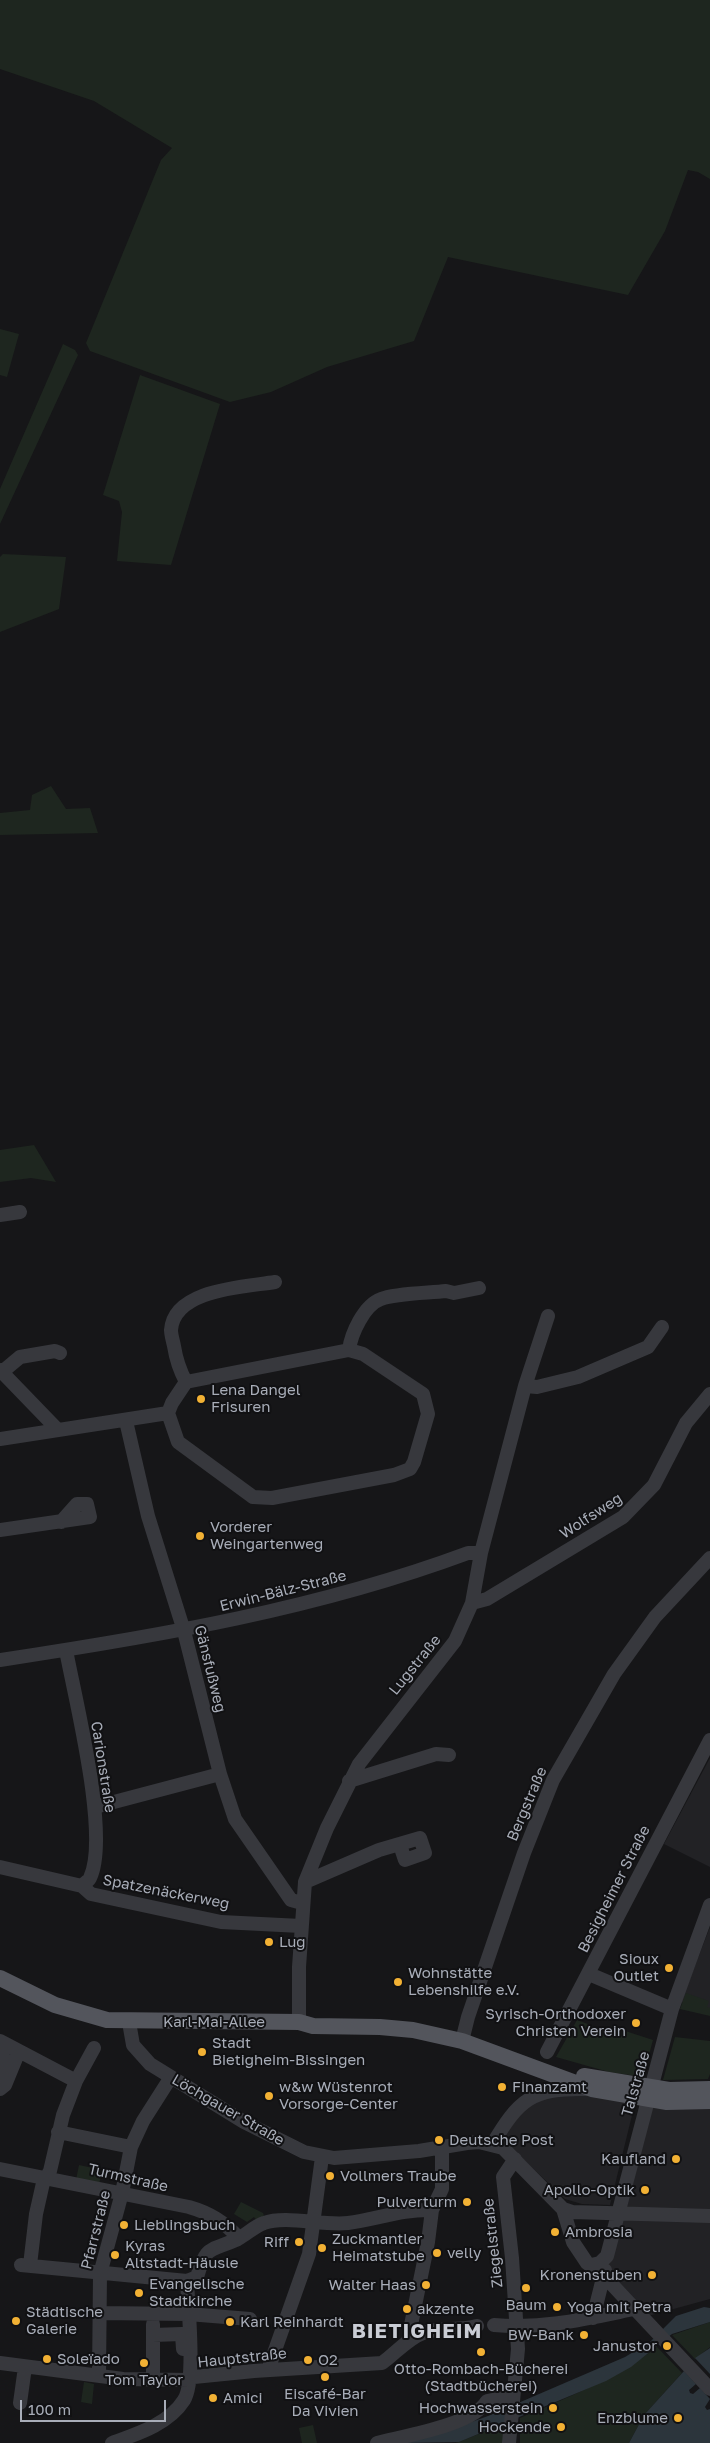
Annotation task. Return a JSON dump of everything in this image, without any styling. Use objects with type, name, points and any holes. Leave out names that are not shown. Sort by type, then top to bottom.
[{"type":"main road","points":[[0,1978],[55,2005],[81,2014],[107,2020],[129,2022]]},
{"type":"main road","name":"Karl-Mai-Allee","points":[[129,2022],[299,2022],[313,2026],[380,2027],[413,2030],[463,2037],[521,2058],[551,2065],[626,2090]]},
{"type":"main road","name":"Karl-Mai-Allee","points":[[551,2065],[592,2089],[626,2090],[710,2101]]},
{"type":"main road","name":"Karl-Mai-Allee","points":[[668,2096],[710,2089]]},
{"type":"street","points":[[0,1215],[20,1212]]},
{"type":"street","points":[[186,1382],[177,1366],[171,1330],[177,1315],[189,1301],[201,1295],[275,1282]]},
{"type":"street","points":[[349,1350],[351,1337],[355,1330],[371,1305],[381,1299],[446,1291],[454,1293],[479,1288]]},
{"type":"street","name":"Lugstraße","points":[[299,2022],[301,1926],[305,1882],[349,1781],[394,1718],[455,1641],[472,1603],[482,1553],[526,1386],[548,1316]]},
{"type":"street","points":[[526,1386],[537,1386],[578,1377],[648,1347],[662,1327]]},
{"type":"street","points":[[349,1350],[363,1354],[423,1394],[428,1414],[414,1462],[410,1469],[394,1475],[272,1498],[253,1497],[178,1442],[168,1413],[172,1403],[186,1382],[349,1350]]},
{"type":"street","points":[[57,1429],[1,1371],[20,1357],[55,1351],[60,1353]]},
{"type":"street","name":"Wolfsweg","points":[[472,1603],[488,1599],[623,1517],[654,1485],[686,1423],[710,1394]]},
{"type":"street","points":[[0,1439],[168,1413]]},
{"type":"street","name":"Gänsfußweg","points":[[126,1421],[148,1516],[184,1631],[220,1774],[235,1819],[291,1900],[302,1903]]},
{"type":"street","points":[[0,1530],[61,1522]]},
{"type":"street","name":"Erwin-Bälz-Straße","points":[[0,1660],[184,1631],[325,1599],[468,1553],[482,1553]]},
{"type":"street","name":"Bergstraße","points":[[463,2037],[524,1853],[552,1780],[614,1674],[655,1617],[710,1558]]},
{"type":"street","name":"Carionstraße","points":[[66,1650],[95,1807],[94,1854],[90,1878],[82,1886]]},
{"type":"street","name":"Besigheimer Straße","points":[[551,2065],[589,1974],[710,1740]]},
{"type":"street","points":[[349,1781],[436,1754],[449,1756]]},
{"type":"street","points":[[95,1807],[220,1774]]},
{"type":"street","points":[[305,1882],[379,1850],[400,1845]]},
{"type":"street","name":"Spatzenäckerweg","points":[[0,1867],[82,1886],[91,1894],[221,1922],[301,1926]]},
{"type":"street","name":"Talstraße","points":[[593,2318],[617,2213],[662,2052],[672,2009],[710,1905]]},
{"type":"street","points":[[589,1974],[672,2009]]},
{"type":"street","name":"Löchgauer Straße","points":[[129,2022],[133,2045],[143,2058],[244,2122],[288,2146],[322,2157],[364,2156],[442,2148],[467,2143],[492,2144],[503,2148],[563,2209]]},
{"type":"street","points":[[9,2046],[76,2081]]},
{"type":"street","points":[[0,2084],[3,2052],[9,2046]]},
{"type":"street","points":[[0,2089],[5,2084],[9,2046]]},
{"type":"street","points":[[94,2048],[76,2081],[58,2132],[36,2214],[25,2265],[100,2274],[187,2281],[197,2277],[203,2256],[210,2250],[239,2238],[264,2223],[290,2220],[313,2223],[351,2222],[416,2209],[432,2210]]},
{"type":"street","name":"Pfarrstraße","points":[[99,2376],[100,2274],[122,2193],[131,2147],[142,2121],[171,2076]]},
{"type":"street","points":[[492,2144],[509,2117],[536,2094],[559,2089],[592,2089]]},
{"type":"street","points":[[58,2132],[131,2147]]},
{"type":"street","points":[[414,2337],[411,2324],[428,2242],[432,2210],[442,2189],[442,2148]]},
{"type":"street","points":[[268,2370],[286,2328],[309,2254],[322,2157]]},
{"type":"street","name":"Ziegelstraße","points":[[509,2443],[518,2349],[515,2287],[503,2178],[515,2159]]},
{"type":"street","name":"Turmstraße","points":[[0,2169],[203,2211],[228,2226],[239,2238]]},
{"type":"street","points":[[563,2209],[572,2212],[710,2216]]},
{"type":"street","points":[[563,2209],[573,2242],[584,2260],[604,2276],[710,2389]]},
{"type":"street","points":[[592,2265],[600,2263],[607,2256]]},
{"type":"street","points":[[112,2443],[144,2432],[160,2424],[185,2400],[188,2314],[187,2281]]},
{"type":"street","points":[[99,2308],[250,2319]]},
{"type":"street","points":[[494,2325],[517,2327],[557,2325],[634,2308]]},
{"type":"street","points":[[153,2373],[152,2326],[182,2334],[186,2380]]},
{"type":"street","name":"Hauptstraße","points":[[0,2363],[99,2376],[153,2373],[186,2380],[194,2377],[268,2370],[382,2363],[396,2354],[414,2337],[424,2332],[477,2326]]},
{"type":"street","points":[[20,2403],[24,2367]]},
{"type":"street","points":[[377,2443],[450,2424],[482,2409],[487,2401],[512,2400]]},
{"type":"shaded area","points":[[0,0],[710,0],[710,179],[698,172],[688,170],[665,231],[628,295],[448,257],[414,341],[327,367],[271,392],[230,402],[90,351],[86,343],[161,160],[172,148],[94,101],[0,69]]},
{"type":"shaded area","points":[[0,329],[19,334],[7,377],[0,375]]},
{"type":"shaded area","points":[[63,344],[75,350],[78,355],[0,524],[0,489]]},
{"type":"shaded area","points":[[140,375],[220,404],[171,565],[117,561],[122,512],[119,501],[103,495]]},
{"type":"shaded area","points":[[3,554],[66,557],[59,609],[0,632],[0,557]]},
{"type":"shaded area","points":[[51,786],[66,809],[90,808],[98,833],[0,835],[0,813],[30,810],[32,795]]},
{"type":"shaded area","points":[[34,1145],[56,1182],[31,1178],[0,1182],[0,1150]]},
{"type":"shaded area","points":[[710,1758],[710,1867],[664,1844]]},
{"type":"shaded area","points":[[710,1927],[710,2013],[681,2002]]},
{"type":"shaded area","points":[[686,1993],[709,2001],[707,2007],[710,2008],[710,2016],[680,2009]]},
{"type":"shaded area","points":[[577,2020],[607,2031],[610,2026],[653,2040],[643,2077],[609,2072],[556,2057]]},
{"type":"shaded area","points":[[675,2037],[710,2041],[710,2074],[708,2079],[663,2080]]},
{"type":"shaded area","points":[[559,2091],[635,2103],[610,2205],[582,2204],[565,2199],[502,2139],[526,2106]]},
{"type":"shaded area","points":[[653,2106],[710,2109],[710,2299],[648,2316],[606,2271]]},
{"type":"shaded area","points":[[79,2165],[102,2170],[99,2185],[76,2180]]},
{"type":"shaded area","points":[[241,2202],[263,2213],[264,2216],[257,2221],[254,2217],[247,2222],[234,2214]]},
{"type":"shaded area","points":[[704,2307],[710,2308],[710,2322],[672,2334],[631,2367],[606,2381],[459,2442],[401,2443],[441,2433],[488,2416],[625,2357],[650,2342],[676,2316]]},
{"type":"shaded area","points":[[710,2322],[710,2347],[695,2359],[672,2335]]},
{"type":"shaded area","points":[[657,2347],[682,2373],[644,2415],[629,2443],[520,2443],[520,2418],[608,2378]]},
{"type":"shaded area","points":[[710,2348],[710,2374],[695,2358]]},
{"type":"shaded area","points":[[684,2371],[696,2384],[689,2390],[690,2393],[693,2394],[700,2388],[710,2399],[705,2407],[707,2410],[710,2409],[710,2443],[629,2443],[644,2415]]},
{"type":"shaded area","points":[[84,2382],[94,2384],[92,2404],[81,2402]]},
{"type":"shaded area","points":[[503,2424],[507,2443],[455,2443],[459,2442]]},
{"type":"shaded area","points":[[313,2425],[317,2443],[302,2443],[299,2428]]},
{"type":"place","name":"Lena Dangel Frisuren","points":[[201,1399]]},
{"type":"place","name":"Vorderer Weingartenweg","points":[[200,1536]]},
{"type":"place","name":"Lug","points":[[269,1942]]},
{"type":"place","name":"Sioux Outlet","points":[[669,1968]]},
{"type":"place","name":"Wohnstätte Lebenshilfe e.V.","points":[[398,1982]]},
{"type":"place","name":"Syrisch-Orthodoxer Christen Verein","points":[[636,2023]]},
{"type":"place","name":"Stadt Bietigheim-Bissingen","points":[[202,2052]]},
{"type":"place","name":"Finanzamt","points":[[502,2087]]},
{"type":"place","name":"w&w Wüstenrot Vorsorge-Center","points":[[269,2096]]},
{"type":"place","name":"Deutsche Post","points":[[439,2140]]},
{"type":"place","name":"Kaufland","points":[[676,2159]]},
{"type":"place","name":"Vollmers Traube","points":[[330,2176]]},
{"type":"place","name":"Apollo-Optik","points":[[645,2190]]},
{"type":"place","name":"Pulverturm","points":[[467,2202]]},
{"type":"place","name":"Lieblingsbuch","points":[[124,2225]]},
{"type":"place","name":"Ambrosia","points":[[555,2232]]},
{"type":"place","name":"Riff","points":[[299,2242]]},
{"type":"place","name":"Zuckmantler Heimatstube","points":[[322,2248]]},
{"type":"place","name":"velly","points":[[437,2253]]},
{"type":"place","name":"Kyras Altstadt-Häusle","points":[[115,2255]]},
{"type":"place","name":"Kronenstuben","points":[[652,2275]]},
{"type":"place","name":"Walter Haas","points":[[426,2285]]},
{"type":"place","name":"Baum","points":[[526,2288]]},
{"type":"place","name":"Evangelische Stadtkirche","points":[[139,2293]]},
{"type":"place","name":"Yoga mit Petra","points":[[557,2307]]},
{"type":"place","name":"akzente","points":[[407,2309]]},
{"type":"place","name":"Städtische Galerie","points":[[16,2321]]},
{"type":"place","name":"Karl Reinhardt","points":[[230,2322]]},
{"type":"place","name":"BW-Bank","points":[[584,2335]]},
{"type":"place","name":"Janustor","points":[[667,2346]]},
{"type":"place","name":"Otto-Rombach-Bücherei (Stadtbücherei)","points":[[481,2352]]},
{"type":"place","name":"Soleïado","points":[[47,2359]]},
{"type":"place","name":"O2","points":[[308,2360]]},
{"type":"place","name":"Tom Taylor","points":[[144,2363]]},
{"type":"place","name":"Eiscafé-Bar Da Vivien","points":[[325,2377]]},
{"type":"place","name":"Amici","points":[[213,2398]]},
{"type":"place","name":"Hochwasserstein","points":[[553,2408]]},
{"type":"place","name":"Enzblume","points":[[678,2418]]},
{"type":"place","name":"Hockende","points":[[561,2427]]},
{"type":"district","name":"BIETIGHEIM","points":[[417,2332]]}]
